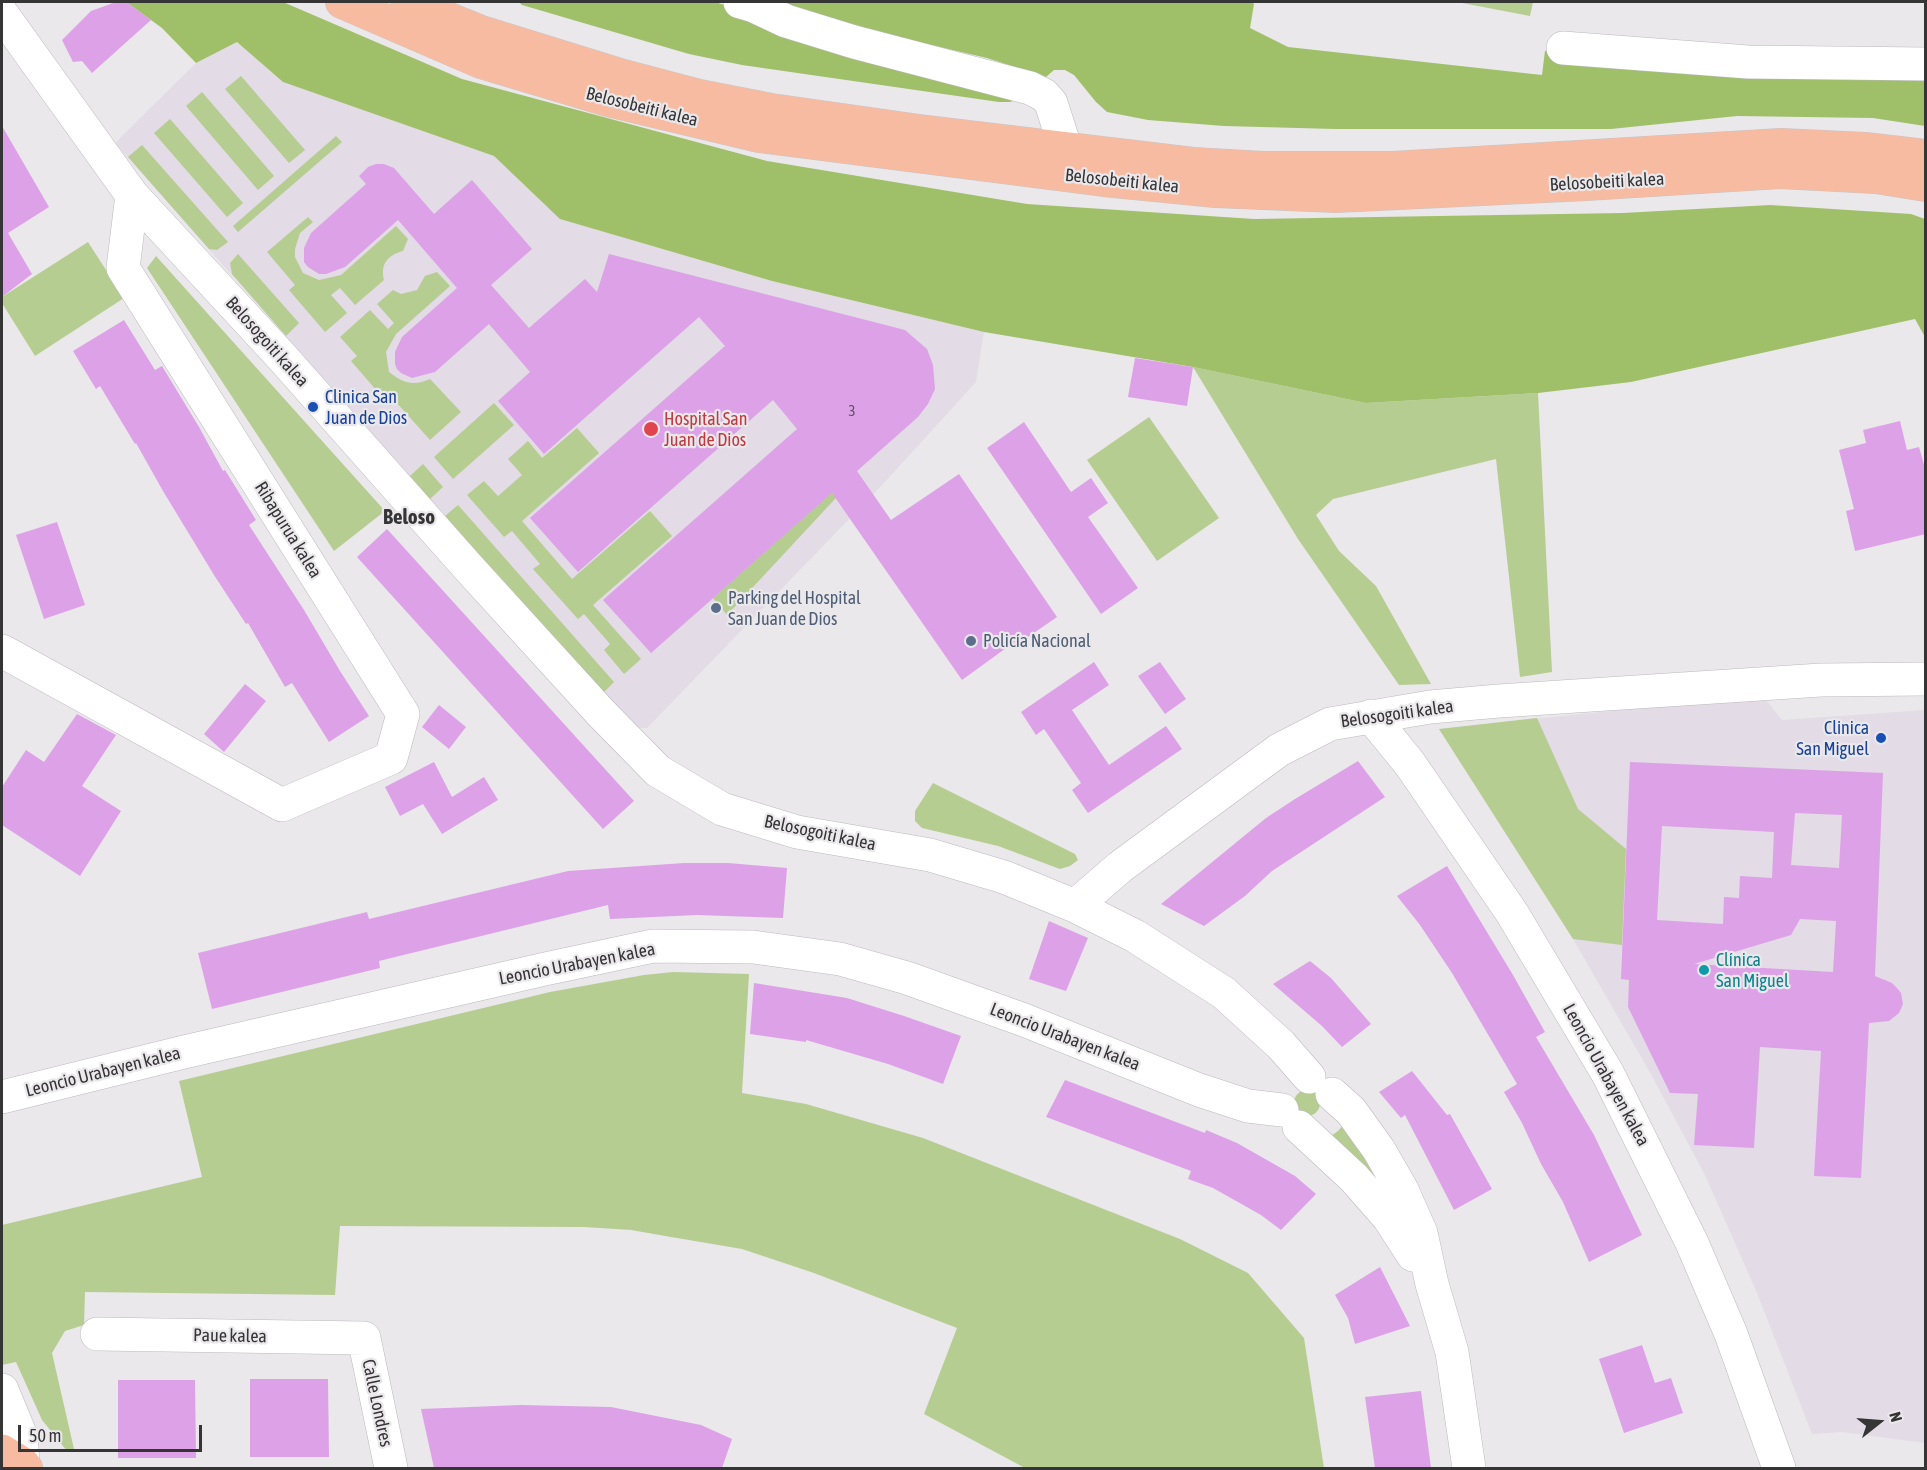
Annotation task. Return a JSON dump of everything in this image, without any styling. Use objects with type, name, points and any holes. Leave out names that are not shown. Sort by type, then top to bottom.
[{"type":"main road","name":"Belosobeiti kalea","points":[[342,2],[481,62],[643,109],[759,136],[1104,180],[1216,191],[1336,196],[1780,172],[1876,177],[1926,185]]},
{"type":"main road","name":"Belosobeiti kalea","points":[[407,2],[492,36],[623,76],[699,96],[793,113],[1066,150],[1193,164],[1323,169],[1457,165],[1781,145],[1865,149],[1926,156]]},
{"type":"street","points":[[749,3],[786,21],[854,42],[1030,88],[1044,95],[1051,103],[1066,150]]},
{"type":"street","name":"Belosogoiti kalea","points":[[2,14],[132,195],[288,364],[468,567],[601,713],[658,771],[722,809],[797,832],[930,855],[1004,877],[1075,906],[1120,867],[1279,750],[1330,724],[1430,707],[1499,701],[1821,680],[1926,679]]},
{"type":"street","points":[[1563,48],[1748,62],[1926,64]]},
{"type":"street","name":"Ribapurua kalea","points":[[2,651],[282,805],[391,758],[403,714],[123,268],[132,195]]},
{"type":"street","name":"Leoncio Urabayen kalea","points":[[1371,716],[1410,764],[1512,913],[1608,1074],[1692,1243],[1731,1334],[1779,1468]]},
{"type":"street","points":[[1075,906],[1135,936],[1224,993],[1281,1045],[1320,1086],[1351,1111],[1402,1190],[1421,1233],[1432,1284],[1452,1352],[1469,1468]]},
{"type":"street","name":"Leoncio Urabayen kalea","points":[[2,1097],[184,1052],[653,946],[753,947],[840,959],[907,978],[1024,1020],[1199,1090],[1291,1119]]},
{"type":"street","points":[[1291,1119],[1312,1128],[1324,1122],[1332,1110],[1320,1086],[1299,1078],[1287,1087],[1282,1097],[1291,1119],[1354,1178],[1389,1218],[1432,1284]]},
{"type":"street","name":"Paue kalea","points":[[97,1334],[364,1338]]},
{"type":"street","name":"Calle Londres","points":[[364,1338],[391,1468]]},
{"type":"street","points":[[2,1390],[21,1436],[17,1461]]},
{"type":"shaded area","name":"Hospital San Juan de Dios","points":[[237,42],[283,82],[494,156],[561,219],[772,281],[984,332],[976,382],[883,484],[647,728],[632,728],[115,143],[196,63]]},
{"type":"shaded area","points":[[1762,695],[1782,720],[1925,710],[1925,1443],[1842,1432],[1812,1434],[1757,1293],[1705,1175],[1652,1076],[1573,939],[1439,729]]},
{"type":"green space","points":[[126,2],[283,2],[462,79],[767,161],[1027,204],[1254,219],[1623,213],[1770,205],[1911,214],[1925,219],[1925,337],[1915,319],[1631,382],[1538,393],[1366,403],[1193,367],[984,332],[772,281],[560,219],[494,156],[283,82],[237,42],[196,63],[162,28]]},
{"type":"green space","points":[[519,2],[715,2],[1017,99],[1010,102],[999,102],[742,65],[689,54],[522,5]]},
{"type":"green space","points":[[781,2],[1252,2],[1254,4],[1250,28],[1288,47],[1542,75],[1545,51],[1563,48],[1925,64],[1925,126],[1873,118],[1737,116],[1611,129],[1335,129],[1224,126],[1148,120],[1107,112],[1074,75],[1065,70],[1054,70],[1046,77],[987,58],[862,29]]},
{"type":"green space","points":[[1457,2],[1533,2],[1530,16]]},
{"type":"green space","points":[[241,76],[305,150],[289,163],[225,89]]},
{"type":"green space","points":[[202,92],[274,176],[258,190],[186,106]]},
{"type":"green space","points":[[170,119],[243,203],[227,217],[154,133]]},
{"type":"green space","points":[[336,136],[342,142],[238,232],[233,226]]},
{"type":"green space","points":[[142,145],[228,242],[217,250],[209,249],[128,157]]},
{"type":"green space","points":[[308,217],[313,222],[300,233],[295,257],[303,273],[319,280],[341,275],[396,226],[408,239],[403,251],[386,261],[383,269],[384,280],[355,305],[340,288],[331,295],[347,313],[325,332],[289,290],[295,285],[267,252]]},
{"type":"green space","points":[[88,242],[124,298],[35,356],[2,303],[2,297]]},
{"type":"green space","points":[[238,254],[299,323],[286,336],[232,274],[230,263]]},
{"type":"green space","points":[[156,256],[385,511],[334,551],[147,268]]},
{"type":"green space","points":[[437,272],[450,286],[396,334],[386,352],[389,372],[409,383],[419,383],[430,379],[461,412],[430,440],[396,402],[390,406],[351,361],[357,356],[340,337],[370,310],[388,329],[394,323],[377,304],[393,290],[401,294],[417,290],[425,276]]},
{"type":"green space","points":[[1193,367],[1366,403],[1538,393],[1552,672],[1520,677],[1496,459],[1333,499],[1316,515],[1339,551],[1376,586],[1431,684],[1399,685],[1298,539]]},
{"type":"green space","points":[[494,403],[514,425],[453,479],[434,457]]},
{"type":"green space","points":[[1149,417],[1219,518],[1157,561],[1087,460]]},
{"type":"green space","points":[[577,428],[599,453],[522,521],[572,579],[650,511],[672,536],[593,605],[641,659],[624,674],[604,650],[610,644],[584,614],[578,619],[533,569],[540,564],[512,531],[504,537],[467,495],[484,481],[498,496],[522,475],[508,459],[528,441],[542,458]]},
{"type":"green space","points":[[423,464],[443,487],[430,499],[410,476]]},
{"type":"green space","points":[[844,482],[847,486],[727,615],[713,598]]},
{"type":"green space","points":[[458,505],[614,682],[602,694],[445,516]]},
{"type":"green space","points":[[1537,718],[1578,809],[1626,849],[1622,945],[1573,939],[1439,729]]},
{"type":"green space","points":[[933,783],[1075,854],[1078,860],[1060,869],[998,846],[922,828],[915,821],[915,811]]},
{"type":"green space","points":[[673,972],[749,974],[742,1093],[806,1104],[923,1138],[1180,1239],[1248,1273],[1304,1338],[1324,1468],[1025,1468],[924,1414],[957,1328],[814,1273],[742,1249],[631,1230],[584,1227],[340,1226],[335,1295],[85,1292],[84,1325],[65,1331],[52,1353],[74,1449],[67,1451],[42,1420],[16,1362],[2,1365],[2,1225],[202,1177],[179,1081],[550,992]]},
{"type":"green space","points":[[1307,1090],[1316,1094],[1320,1103],[1316,1112],[1307,1116],[1298,1112],[1294,1103],[1298,1094]]},
{"type":"green space","points":[[1345,1123],[1398,1205],[1325,1140]]},
{"type":"building","points":[[116,2],[126,2],[151,20],[92,73],[82,61],[73,62],[62,40],[91,11]]},
{"type":"building","points":[[2,126],[49,207],[8,233],[32,274],[2,297]]},
{"type":"building","points":[[376,164],[394,168],[434,214],[472,180],[532,249],[491,285],[529,328],[585,279],[597,292],[609,254],[905,330],[927,349],[933,365],[935,389],[928,404],[918,417],[857,471],[891,520],[959,474],[1057,617],[1015,646],[1013,643],[962,680],[832,493],[651,653],[603,600],[797,429],[773,400],[578,572],[530,518],[725,346],[699,317],[544,454],[498,401],[530,372],[489,324],[435,372],[412,378],[397,369],[395,352],[402,337],[457,288],[398,220],[345,267],[326,274],[319,274],[304,262],[304,248],[311,233],[366,184],[359,176],[368,167]]},
{"type":"building","points":[[124,320],[155,370],[162,366],[223,471],[225,470],[256,520],[249,525],[369,716],[329,742],[292,683],[285,687],[248,623],[246,624],[214,575],[136,443],[100,386],[96,389],[73,351]]},
{"type":"building","points":[[1135,358],[1193,367],[1187,406],[1128,397]]},
{"type":"building","points":[[1900,421],[1907,450],[1919,447],[1926,472],[1926,534],[1855,551],[1846,511],[1854,509],[1839,450],[1866,443],[1863,430]]},
{"type":"building","points":[[1024,422],[1071,492],[1091,478],[1108,503],[1088,517],[1138,588],[1101,614],[987,448]]},
{"type":"building","points":[[57,522],[85,605],[44,619],[16,535]]},
{"type":"building","points":[[387,529],[634,801],[603,829],[357,557]]},
{"type":"building","points":[[1094,662],[1109,685],[1072,710],[1109,765],[1166,726],[1182,749],[1088,813],[1072,790],[1081,783],[1044,729],[1036,735],[1021,712]]},
{"type":"building","points":[[1160,662],[1186,699],[1165,714],[1138,676]]},
{"type":"building","points":[[245,684],[266,701],[224,752],[204,734]]},
{"type":"building","points":[[439,705],[466,727],[449,749],[422,727]]},
{"type":"building","points":[[77,714],[116,735],[82,786],[121,811],[80,876],[2,825],[2,787],[26,750],[44,762]]},
{"type":"building","points":[[1358,761],[1385,797],[1272,871],[1245,896],[1204,926],[1161,904],[1266,818]]},
{"type":"building","points":[[434,762],[452,797],[484,777],[498,800],[442,834],[423,804],[400,816],[385,787]]},
{"type":"building","name":"Clínica San Miguel","points":[[1630,762],[1883,773],[1875,976],[1892,983],[1897,988],[1901,993],[1903,1004],[1899,1013],[1889,1021],[1869,1023],[1861,1178],[1814,1176],[1821,1051],[1760,1047],[1754,1148],[1694,1145],[1698,1094],[1670,1093],[1628,1007],[1629,980],[1621,979]],"holes":[[[1795,813],[1842,815],[1839,868],[1791,865]],[[1662,826],[1774,832],[1772,878],[1740,876],[1739,898],[1724,897],[1723,924],[1657,920]],[[1800,919],[1836,921],[1833,972],[1694,964],[1791,935]]]},
{"type":"building","points":[[684,863],[728,863],[787,868],[783,918],[697,915],[610,919],[608,905],[379,961],[380,968],[212,1009],[198,953],[367,912],[369,919],[568,871]]},
{"type":"building","points":[[1447,866],[1545,1032],[1536,1037],[1594,1135],[1642,1235],[1589,1262],[1563,1202],[1504,1092],[1517,1084],[1452,973],[1420,925],[1397,896]]},
{"type":"building","points":[[1049,921],[1088,938],[1066,991],[1029,979]]},
{"type":"building","points":[[1310,961],[1331,978],[1371,1024],[1342,1047],[1322,1026],[1273,984]]},
{"type":"building","points":[[754,983],[847,998],[961,1036],[943,1084],[888,1064],[806,1040],[806,1042],[750,1034]]},
{"type":"building","points":[[1412,1071],[1447,1115],[1450,1114],[1492,1189],[1454,1210],[1405,1115],[1401,1118],[1379,1092]]},
{"type":"building","points":[[1065,1080],[1237,1143],[1295,1176],[1316,1194],[1281,1230],[1261,1215],[1213,1188],[1188,1179],[1191,1171],[1046,1117]]},
{"type":"building","points":[[1380,1267],[1410,1326],[1355,1344],[1348,1318],[1335,1295]]},
{"type":"building","points":[[1642,1345],[1655,1383],[1671,1378],[1683,1413],[1624,1433],[1599,1359]]},
{"type":"building","points":[[250,1379],[328,1379],[329,1457],[250,1457]]},
{"type":"building","points":[[118,1380],[195,1380],[196,1458],[118,1458]]},
{"type":"building","points":[[1421,1391],[1431,1468],[1375,1468],[1365,1397]]},
{"type":"building","points":[[520,1405],[611,1407],[701,1425],[732,1439],[722,1468],[434,1468],[421,1409]]},
{"type":"place","name":"Clinica San Juan de Dios","points":[[313,407]]},
{"type":"place","name":"Hospital San Juan de Dios","points":[[651,429]]},
{"type":"place","name":"Parking del Hospital San Juan de Dios","points":[[716,608]]},
{"type":"place","name":"Policía Nacional","points":[[971,641]]},
{"type":"place","name":"Clinica San Miguel","points":[[1881,738]]},
{"type":"place","name":"Clínica San Miguel","points":[[1704,970]]},
{"type":"district","name":"Beloso","points":[[409,517]]}]
